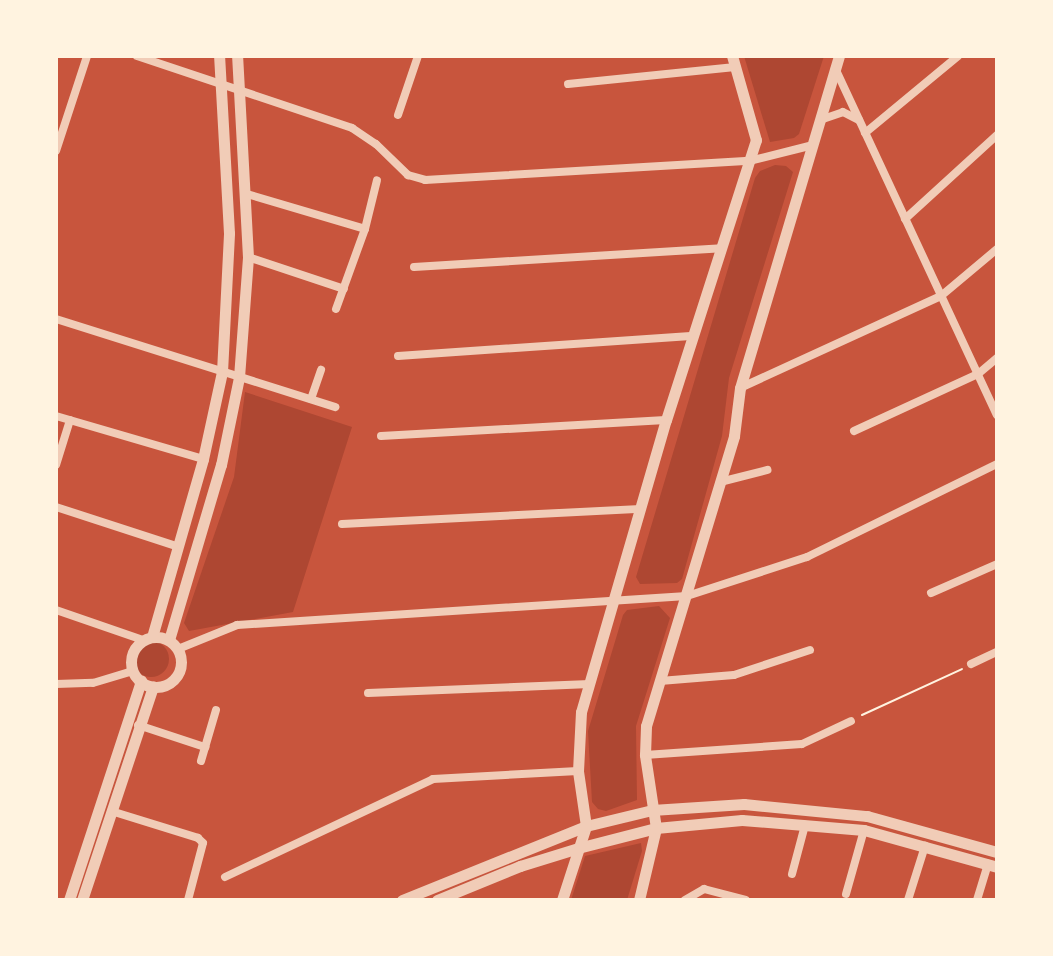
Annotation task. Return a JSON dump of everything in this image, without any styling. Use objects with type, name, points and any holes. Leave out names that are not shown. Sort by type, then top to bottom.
[{"type":"street","points":[[56,151],[60,125],[87,56]]},
{"type":"street","points":[[137,56],[352,128],[376,144],[408,175],[425,180],[749,161],[809,146]]},
{"type":"street","points":[[69,900],[137,676],[132,657],[148,638],[179,547],[222,372],[229,233],[219,56]]},
{"type":"street","points":[[169,640],[221,465],[239,377],[248,257],[247,194],[237,56]]},
{"type":"street","points":[[398,115],[418,56]]},
{"type":"street","points":[[865,133],[958,56]]},
{"type":"street","points":[[562,900],[586,826],[578,771],[578,731],[666,420],[756,140],[734,62],[568,84]]},
{"type":"street","points":[[837,62],[859,120],[997,415]]},
{"type":"street","points":[[642,899],[656,828],[644,736],[734,436],[740,388],[809,146],[837,62]]},
{"type":"street","points":[[819,121],[843,112],[859,120]]},
{"type":"street","points":[[905,219],[997,135]]},
{"type":"street","points":[[336,309],[365,229],[377,180]]},
{"type":"street","points":[[247,194],[365,229]]},
{"type":"street","points":[[414,267],[721,248]]},
{"type":"street","points":[[740,388],[941,296],[997,249]]},
{"type":"street","points":[[248,257],[344,289]]},
{"type":"street","points":[[56,319],[335,407]]},
{"type":"street","points":[[398,356],[695,336]]},
{"type":"street","points":[[854,431],[978,374],[997,358]]},
{"type":"street","points":[[311,399],[321,370]]},
{"type":"street","points":[[56,416],[203,459]]},
{"type":"street","points":[[56,465],[70,420]]},
{"type":"street","points":[[381,436],[666,420]]},
{"type":"street","points":[[178,649],[237,625],[687,596],[807,557],[997,464]]},
{"type":"street","points":[[720,482],[767,470]]},
{"type":"street","points":[[56,507],[179,547]]},
{"type":"street","points":[[342,524],[641,509]]},
{"type":"street","points":[[931,593],[997,564]]},
{"type":"street","points":[[56,610],[148,638],[169,640],[178,649],[182,664],[175,678],[153,687],[138,725],[86,899]]},
{"type":"street","points":[[660,681],[734,675],[810,650]]},
{"type":"street","points":[[971,664],[997,652]]},
{"type":"street","points":[[56,684],[93,683],[137,676],[153,687]]},
{"type":"street","points":[[368,693],[590,684]]},
{"type":"street","points":[[201,761],[216,710]]},
{"type":"street","points":[[645,755],[802,744],[851,721]]},
{"type":"street","points":[[138,725],[205,747]]},
{"type":"street","points":[[225,877],[433,779],[578,771]]},
{"type":"street","points":[[402,900],[586,826],[652,810],[744,804],[867,816],[997,852]]},
{"type":"street","points":[[111,811],[198,838],[203,843],[188,900]]},
{"type":"street","points":[[437,900],[520,866],[578,848],[656,828],[742,820],[864,830],[993,866],[977,900]]},
{"type":"street","points":[[792,874],[805,825]]},
{"type":"street","points":[[846,894],[864,830]]},
{"type":"street","points":[[908,900],[925,846]]},
{"type":"street","points":[[685,900],[704,889],[746,900]]},
{"type":"path","points":[[851,721],[971,664]]},
{"type":"shaded area","points":[[744,56],[824,56],[799,134],[794,138],[770,142]]},
{"type":"shaded area","points":[[775,165],[786,166],[793,172],[729,378],[722,436],[682,579],[677,583],[640,584],[636,577],[755,178],[760,171]]},
{"type":"shaded area","points":[[245,392],[352,427],[293,612],[189,631],[184,623],[234,477]]},
{"type":"shaded area","points":[[659,606],[670,618],[636,726],[637,800],[606,811],[598,809],[592,802],[588,731],[623,615],[627,610]]},
{"type":"shaded area","points":[[151,641],[164,646],[169,659],[164,672],[151,677],[138,672],[133,659],[138,646]]},
{"type":"shaded area","points":[[641,843],[642,851],[627,900],[571,900],[585,856]]}]
